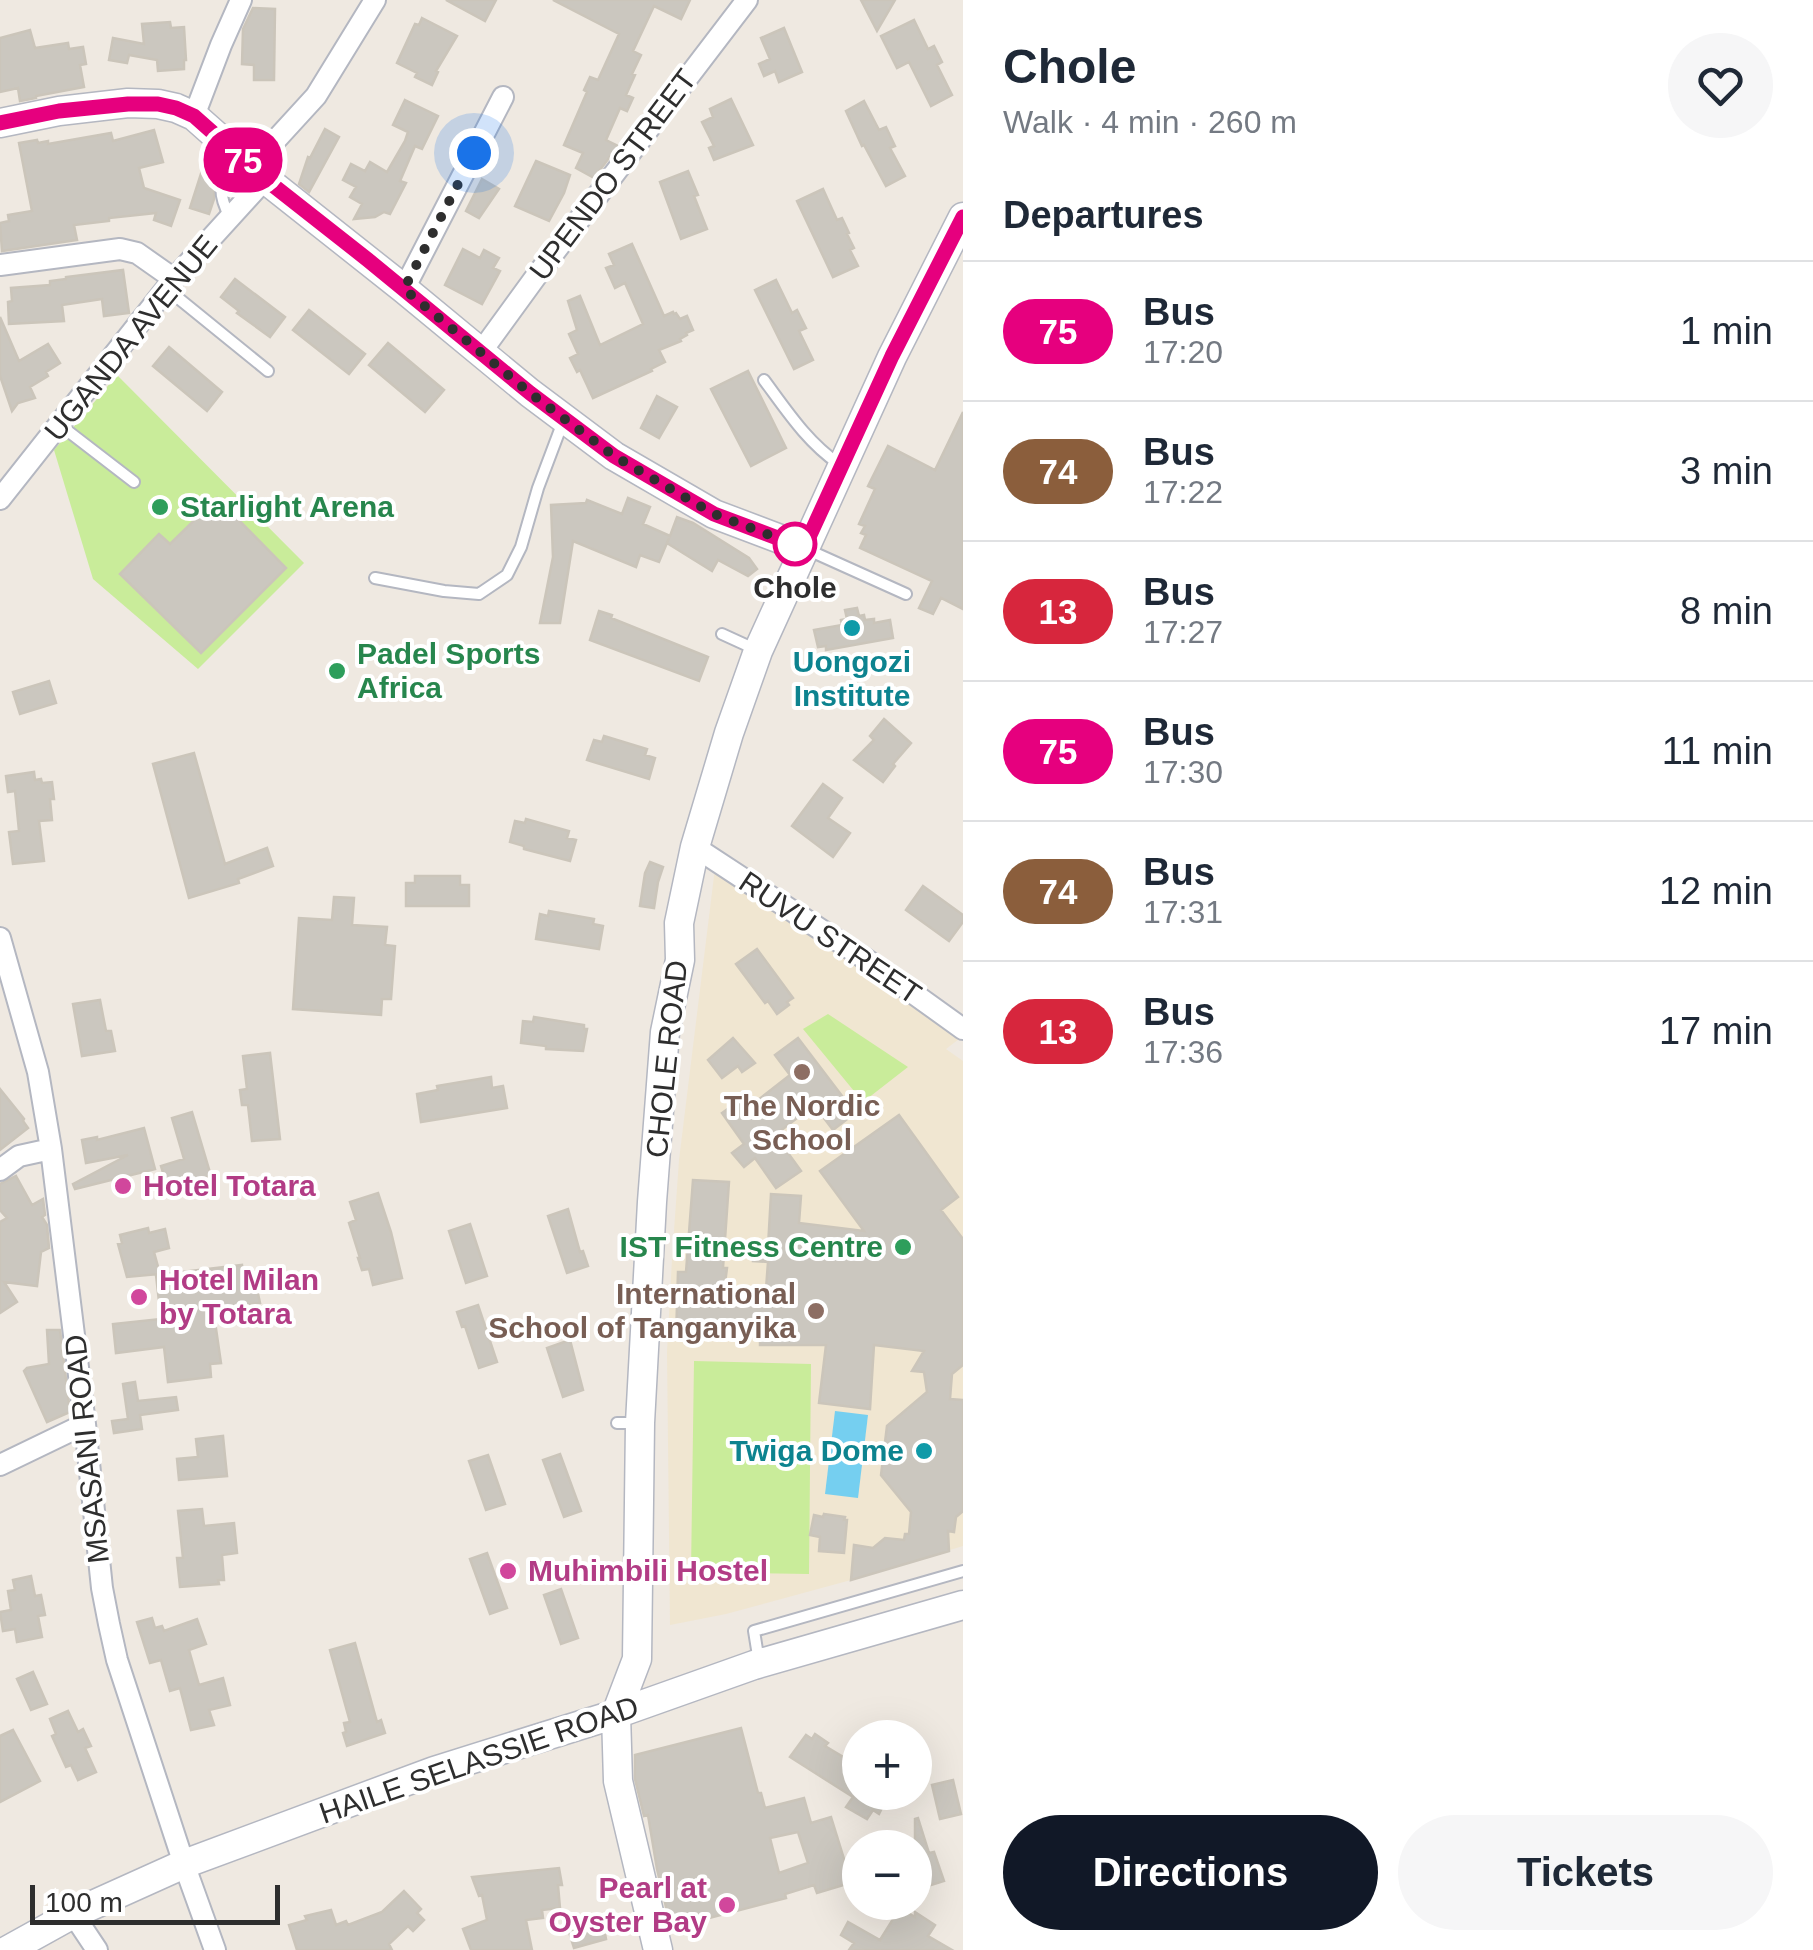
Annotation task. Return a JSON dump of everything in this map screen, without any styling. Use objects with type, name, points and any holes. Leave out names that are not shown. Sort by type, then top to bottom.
[{"type":"street","points":[[194,116],[241,0]]},
{"type":"street","name":"UGANDA AVENUE","points":[[0,499],[170,284],[230,218],[250,166],[316,96],[374,0]]},
{"type":"street","name":"UPENDO STREET","points":[[482,352],[746,0]]},
{"type":"street","points":[[404,289],[503,97]]},
{"type":"street","points":[[0,123],[59,111],[128,104],[158,104],[194,116],[530,393],[614,456],[714,514],[804,548]]},
{"type":"street","name":"CHOLE ROAD","points":[[658,1950],[618,1780],[616,1714],[636,1659],[628,1423],[652,1202],[665,1032],[680,960],[679,923],[695,847],[758,650],[892,356],[963,216]]},
{"type":"street","points":[[0,265],[120,249],[137,254],[170,284]]},
{"type":"street","name":"RUVU STREET","points":[[695,847],[864,958],[963,1029]]},
{"type":"street","name":"MSASANI ROAD","points":[[0,938],[38,1072],[51,1149],[108,1624],[215,1950]]},
{"type":"street","points":[[1,1168],[19,1156],[51,1149]]},
{"type":"street","points":[[0,1465],[85,1424]]},
{"type":"street","name":"HAILE SELASSIE ROAD","points":[[20,1947],[73,1914],[184,1864],[434,1771],[616,1714],[760,1663],[963,1605]]},
{"type":"street","points":[[73,1914],[97,1950]]},
{"type":"lane","points":[[230,218],[221,201],[227,166],[250,166]]},
{"type":"lane","points":[[170,284],[268,372]]},
{"type":"lane","points":[[764,380],[800,429],[842,466]]},
{"type":"lane","points":[[375,578],[479,594],[507,575],[521,547],[564,418]]},
{"type":"lane","points":[[59,424],[134,482]]},
{"type":"lane","points":[[804,548],[906,594]]},
{"type":"lane","points":[[722,634],[758,650]]},
{"type":"lane","points":[[760,1663],[754,1630],[963,1571]]},
{"type":"shaded area","name":"International School of Tanganyika","points":[[715,868],[963,1036],[946,1049],[963,1061],[963,1546],[726,1614],[670,1625],[667,1352],[672,1259],[679,1160]]},
{"type":"green space","name":"Starlight Arena","points":[[117,375],[304,563],[198,669],[93,579],[54,450]]},
{"type":"green space","points":[[828,1014],[908,1067],[863,1102],[803,1029]]},
{"type":"green space","points":[[694,1361],[811,1364],[809,1574],[691,1572]]},
{"type":"water","points":[[835,1411],[868,1415],[858,1498],[825,1494]]},
{"type":"building","points":[[446,0],[496,0],[485,21]]},
{"type":"building","points":[[553,0],[690,0],[681,19],[654,6],[633,51],[641,55],[626,95],[633,98],[627,111],[620,108],[606,140],[618,146],[594,178],[576,168],[583,153],[564,145],[590,77],[598,80],[619,34]]},
{"type":"building","points":[[861,0],[895,0],[877,31]]},
{"type":"building","points":[[253,8],[275,9],[274,80],[254,80],[254,65],[242,64],[243,29]]},
{"type":"building","points":[[422,18],[457,36],[432,85],[397,63],[415,24],[419,25]]},
{"type":"building","points":[[914,20],[928,49],[934,46],[942,62],[937,65],[952,95],[931,106],[909,62],[897,68],[881,36]]},
{"type":"building","points":[[170,22],[171,28],[184,27],[184,69],[158,71],[157,60],[129,55],[127,63],[109,60],[113,38],[144,44],[142,24]]},
{"type":"building","points":[[784,28],[802,72],[779,82],[775,71],[764,76],[759,64],[770,59],[761,38]]},
{"type":"building","points":[[30,30],[35,48],[68,43],[69,49],[83,47],[86,64],[80,65],[84,87],[20,101],[18,88],[0,92],[0,38]]},
{"type":"building","points":[[731,99],[753,145],[714,160],[709,148],[714,146],[702,122],[713,117],[710,109]]},
{"type":"building","points":[[405,100],[438,116],[422,149],[415,146],[400,181],[406,183],[390,214],[354,219],[362,204],[350,197],[356,187],[343,180],[351,164],[365,171],[370,162],[387,172],[408,132],[393,125]]},
{"type":"building","points":[[864,101],[879,130],[886,127],[895,146],[890,148],[905,176],[886,186],[846,111]]},
{"type":"building","points":[[325,129],[339,137],[309,192],[299,184],[308,157]]},
{"type":"building","points":[[154,130],[163,162],[139,168],[144,188],[180,200],[171,226],[154,220],[156,213],[109,218],[74,225],[77,240],[2,251],[0,223],[9,221],[8,215],[32,211],[19,143],[37,140],[48,144],[111,133],[113,141]]},
{"type":"building","points":[[206,158],[220,163],[214,176],[214,199],[209,214],[190,208]]},
{"type":"building","points":[[536,161],[570,175],[549,221],[515,206]]},
{"type":"building","points":[[688,171],[707,229],[681,239],[660,182]]},
{"type":"building","points":[[482,179],[499,189],[479,218],[466,211]]},
{"type":"building","points":[[823,189],[837,220],[842,218],[849,233],[854,248],[850,250],[858,266],[833,277],[797,201]]},
{"type":"building","points":[[632,244],[664,316],[673,312],[680,319],[687,316],[693,330],[681,341],[659,350],[665,362],[652,371],[593,398],[570,358],[578,354],[569,334],[577,330],[568,301],[580,296],[600,345],[643,324],[625,283],[615,288],[606,268],[614,265],[609,254]]},
{"type":"building","points":[[463,249],[480,258],[484,250],[499,258],[493,268],[500,271],[482,304],[445,285]]},
{"type":"building","points":[[123,270],[129,313],[104,316],[102,299],[62,305],[64,321],[9,324],[11,288],[50,285],[50,281],[66,277]]},
{"type":"building","points":[[235,279],[285,317],[270,337],[221,297]]},
{"type":"building","points":[[776,280],[792,313],[797,310],[806,328],[799,331],[813,360],[794,369],[755,290]]},
{"type":"building","points":[[309,310],[365,354],[349,374],[293,330]]},
{"type":"building","points":[[0,317],[19,361],[48,344],[60,363],[30,387],[35,398],[18,403],[12,411],[0,376]]},
{"type":"building","points":[[388,343],[444,390],[425,412],[369,365]]},
{"type":"building","points":[[169,347],[222,392],[207,411],[153,366]]},
{"type":"building","points":[[748,371],[786,448],[751,466],[711,389]]},
{"type":"building","points":[[657,396],[677,407],[659,438],[641,428]]},
{"type":"building","points":[[963,412],[963,609],[941,598],[933,614],[919,608],[932,581],[860,548],[866,535],[861,533],[865,526],[859,524],[875,489],[868,486],[888,446],[935,470]]},
{"type":"building","points":[[217,498],[286,568],[201,653],[120,574],[159,534],[170,544]]},
{"type":"building","points":[[628,498],[650,507],[643,524],[670,536],[677,517],[693,523],[749,558],[757,569],[748,576],[718,560],[712,571],[667,543],[669,538],[659,562],[640,555],[636,567],[573,541],[560,623],[540,623],[553,557],[551,505],[587,500],[622,514]]},
{"type":"building","name":"Uongozi Institute","points":[[857,608],[865,620],[890,620],[893,638],[826,650],[826,646],[818,647],[814,630],[842,625],[841,620],[847,619],[845,610]]},
{"type":"building","points":[[599,611],[708,657],[699,681],[590,640]]},
{"type":"building","points":[[49,681],[56,703],[20,714],[13,692]]},
{"type":"building","points":[[884,719],[911,743],[883,782],[854,760],[874,740],[870,736]]},
{"type":"building","points":[[604,736],[647,749],[645,755],[655,758],[649,779],[587,760],[594,740],[602,742]]},
{"type":"building","points":[[194,753],[225,864],[267,848],[273,866],[238,879],[239,883],[189,898],[153,764]]},
{"type":"building","points":[[34,772],[35,780],[52,782],[54,799],[50,799],[52,820],[39,821],[44,861],[13,864],[9,832],[19,831],[15,791],[8,792],[6,776]]},
{"type":"building","points":[[823,784],[842,798],[828,818],[850,833],[833,857],[792,826]]},
{"type":"building","points":[[526,819],[569,831],[567,838],[576,840],[570,861],[510,842],[515,821],[525,823]]},
{"type":"building","points":[[650,862],[663,867],[654,908],[640,906]]},
{"type":"building","points":[[415,876],[460,876],[460,885],[469,885],[469,906],[406,906],[406,883],[415,883]]},
{"type":"building","points":[[923,886],[963,915],[963,922],[949,941],[906,910]]},
{"type":"building","points":[[334,897],[354,898],[352,925],[387,927],[385,945],[395,946],[391,999],[382,999],[381,1015],[293,1009],[299,918],[332,920]]},
{"type":"building","points":[[549,911],[594,919],[593,924],[603,926],[599,949],[536,939],[540,914],[548,916]]},
{"type":"building","points":[[757,949],[793,998],[777,1014],[736,964]]},
{"type":"building","points":[[100,1000],[115,1051],[82,1056],[73,1004]]},
{"type":"building","points":[[534,1017],[584,1025],[587,1029],[583,1051],[521,1043],[523,1021],[533,1022]]},
{"type":"building","points":[[733,1038],[755,1063],[742,1072],[738,1066],[722,1078],[708,1060]]},
{"type":"building","points":[[798,1038],[855,1113],[833,1130],[814,1105],[775,1135],[801,1171],[776,1188],[755,1158],[744,1167],[732,1153],[744,1144],[722,1113],[746,1096],[753,1104],[790,1075],[775,1055]]},
{"type":"building","points":[[270,1053],[280,1139],[252,1141],[248,1105],[242,1105],[240,1090],[247,1089],[243,1056]]},
{"type":"building","points":[[491,1077],[492,1088],[503,1086],[507,1108],[421,1122],[417,1094],[438,1090],[437,1086]]},
{"type":"building","points":[[0,1089],[28,1128],[0,1150]]},
{"type":"building","points":[[192,1112],[211,1176],[168,1189],[161,1166],[184,1159],[172,1118]]},
{"type":"building","points":[[899,1115],[958,1197],[941,1210],[963,1239],[963,1365],[952,1374],[950,1399],[963,1400],[963,1511],[956,1517],[954,1532],[948,1531],[949,1551],[851,1580],[854,1545],[873,1548],[885,1538],[904,1540],[905,1534],[909,1534],[911,1512],[881,1475],[887,1426],[927,1392],[924,1372],[912,1371],[924,1351],[874,1345],[870,1409],[819,1403],[826,1345],[760,1345],[760,1336],[676,1338],[678,1272],[686,1272],[693,1180],[729,1182],[724,1291],[766,1289],[768,1262],[753,1261],[754,1247],[768,1247],[771,1194],[801,1196],[799,1223],[864,1231],[820,1171]]},
{"type":"building","points":[[144,1128],[155,1169],[75,1189],[73,1184],[128,1155],[86,1163],[82,1140]]},
{"type":"building","points":[[16,1176],[32,1205],[43,1199],[42,1217],[47,1225],[49,1248],[41,1252],[37,1286],[4,1282],[17,1302],[0,1313],[0,1222],[7,1218],[0,1210],[0,1184]]},
{"type":"building","points":[[378,1193],[402,1278],[373,1285],[369,1269],[362,1270],[358,1258],[349,1223],[356,1220],[350,1202]]},
{"type":"building","points":[[568,1209],[588,1266],[567,1273],[548,1216]]},
{"type":"building","points":[[470,1224],[487,1276],[466,1283],[449,1231]]},
{"type":"building","points":[[148,1228],[149,1233],[165,1229],[169,1248],[154,1252],[160,1274],[127,1277],[118,1244],[122,1243],[120,1235]]},
{"type":"building","points":[[242,1265],[245,1289],[257,1289],[260,1303],[213,1308],[221,1363],[210,1364],[211,1377],[168,1382],[164,1347],[116,1353],[113,1324],[161,1319],[156,1275]]},
{"type":"building","points":[[478,1305],[497,1362],[479,1368],[457,1312]]},
{"type":"building","points":[[47,1330],[60,1330],[70,1412],[47,1422],[24,1371],[49,1364]]},
{"type":"building","points":[[570,1340],[583,1390],[563,1397],[547,1348]]},
{"type":"building","points":[[135,1382],[138,1401],[176,1397],[178,1410],[140,1415],[142,1429],[114,1433],[112,1421],[128,1419],[123,1384]]},
{"type":"building","points":[[223,1436],[227,1476],[179,1480],[177,1459],[198,1457],[196,1439]]},
{"type":"building","points":[[560,1454],[581,1511],[564,1517],[543,1460]]},
{"type":"building","points":[[488,1455],[505,1504],[486,1510],[469,1461]]},
{"type":"building","points":[[202,1509],[204,1526],[234,1523],[237,1553],[222,1555],[224,1580],[218,1580],[219,1584],[180,1587],[177,1558],[183,1558],[178,1511]]},
{"type":"building","points":[[814,1515],[847,1520],[844,1553],[819,1551],[820,1537],[810,1535]]},
{"type":"building","points":[[487,1553],[507,1608],[490,1614],[470,1559]]},
{"type":"building","points":[[31,1576],[45,1615],[38,1616],[42,1637],[17,1642],[15,1629],[3,1631],[0,1612],[11,1610],[8,1591],[15,1590],[13,1580]]},
{"type":"building","points":[[561,1589],[578,1638],[561,1644],[544,1595]]},
{"type":"building","points":[[152,1618],[155,1628],[162,1626],[164,1631],[197,1619],[206,1644],[189,1650],[199,1685],[223,1678],[230,1705],[209,1710],[214,1725],[191,1730],[180,1688],[170,1691],[161,1660],[150,1663],[137,1622]]},
{"type":"building","points":[[355,1643],[377,1722],[381,1720],[385,1733],[347,1746],[344,1723],[350,1722],[330,1650]]},
{"type":"building","points":[[33,1672],[47,1704],[31,1710],[17,1679]]},
{"type":"building","points":[[68,1711],[78,1732],[83,1729],[91,1746],[85,1748],[96,1772],[78,1780],[71,1765],[66,1767],[52,1736],[56,1734],[50,1719]]},
{"type":"building","points":[[741,1728],[765,1808],[804,1798],[811,1823],[831,1817],[842,1851],[842,1885],[817,1893],[814,1885],[785,1894],[786,1898],[671,1928],[648,1815],[644,1816],[635,1779],[635,1755]],"holes":[[[798,1832],[808,1863],[779,1873],[770,1838]]]},
{"type":"building","points":[[13,1730],[40,1781],[0,1802],[0,1736]]},
{"type":"building","points":[[815,1734],[842,1756],[842,1790],[790,1757],[806,1735],[812,1739]]},
{"type":"building","points":[[953,1780],[961,1814],[940,1819],[932,1785]]},
{"type":"building","points":[[851,1810],[873,1810],[867,1819]]},
{"type":"building","points":[[932,1852],[934,1852],[944,1881],[932,1885]]},
{"type":"building","points":[[559,1868],[560,1908],[542,1910],[543,1918],[526,1920],[532,1950],[471,1950],[463,1929],[487,1920],[482,1895],[479,1896],[472,1877]]},
{"type":"building","points":[[404,1891],[421,1909],[417,1913],[424,1920],[413,1931],[408,1926],[389,1944],[392,1950],[297,1950],[289,1925],[307,1920],[305,1916],[331,1910],[336,1925],[346,1921],[348,1925],[382,1912]]},
{"type":"building","points":[[892,1920],[927,1920],[935,1925],[928,1936],[952,1950],[849,1950],[854,1943],[841,1935],[848,1922],[880,1940]]},
{"type":"building","points":[[603,1922],[606,1939],[574,1948],[569,1932]]},
{"type":"bus line","name":"75","points":[[0,123],[59,111],[128,104],[158,104],[194,116],[265,179],[614,456],[714,514],[804,548],[892,356],[963,217]]},
{"type":"place","name":"Starlight Arena","points":[[160,507]]},
{"type":"place","name":"Chole","points":[[795,544]]},
{"type":"place","name":"Uongozi Institute","points":[[852,628]]},
{"type":"place","name":"Padel Sports Africa","points":[[337,671]]},
{"type":"place","name":"The Nordic School","points":[[802,1072]]},
{"type":"place","name":"Hotel Totara","points":[[123,1186]]},
{"type":"place","name":"IST Fitness Centre","points":[[903,1247]]},
{"type":"place","name":"Hotel Milan by Totara","points":[[139,1297]]},
{"type":"place","name":"International School of Tanganyika","points":[[816,1311]]},
{"type":"place","name":"Twiga Dome","points":[[924,1451]]},
{"type":"place","name":"Muhimbili Hostel","points":[[508,1571]]},
{"type":"place","name":"Pearl at Oyster Bay","points":[[727,1905]]},
{"type":"route","points":[[474,153],[404,289],[614,456],[714,514],[804,548],[795,544]]}]
